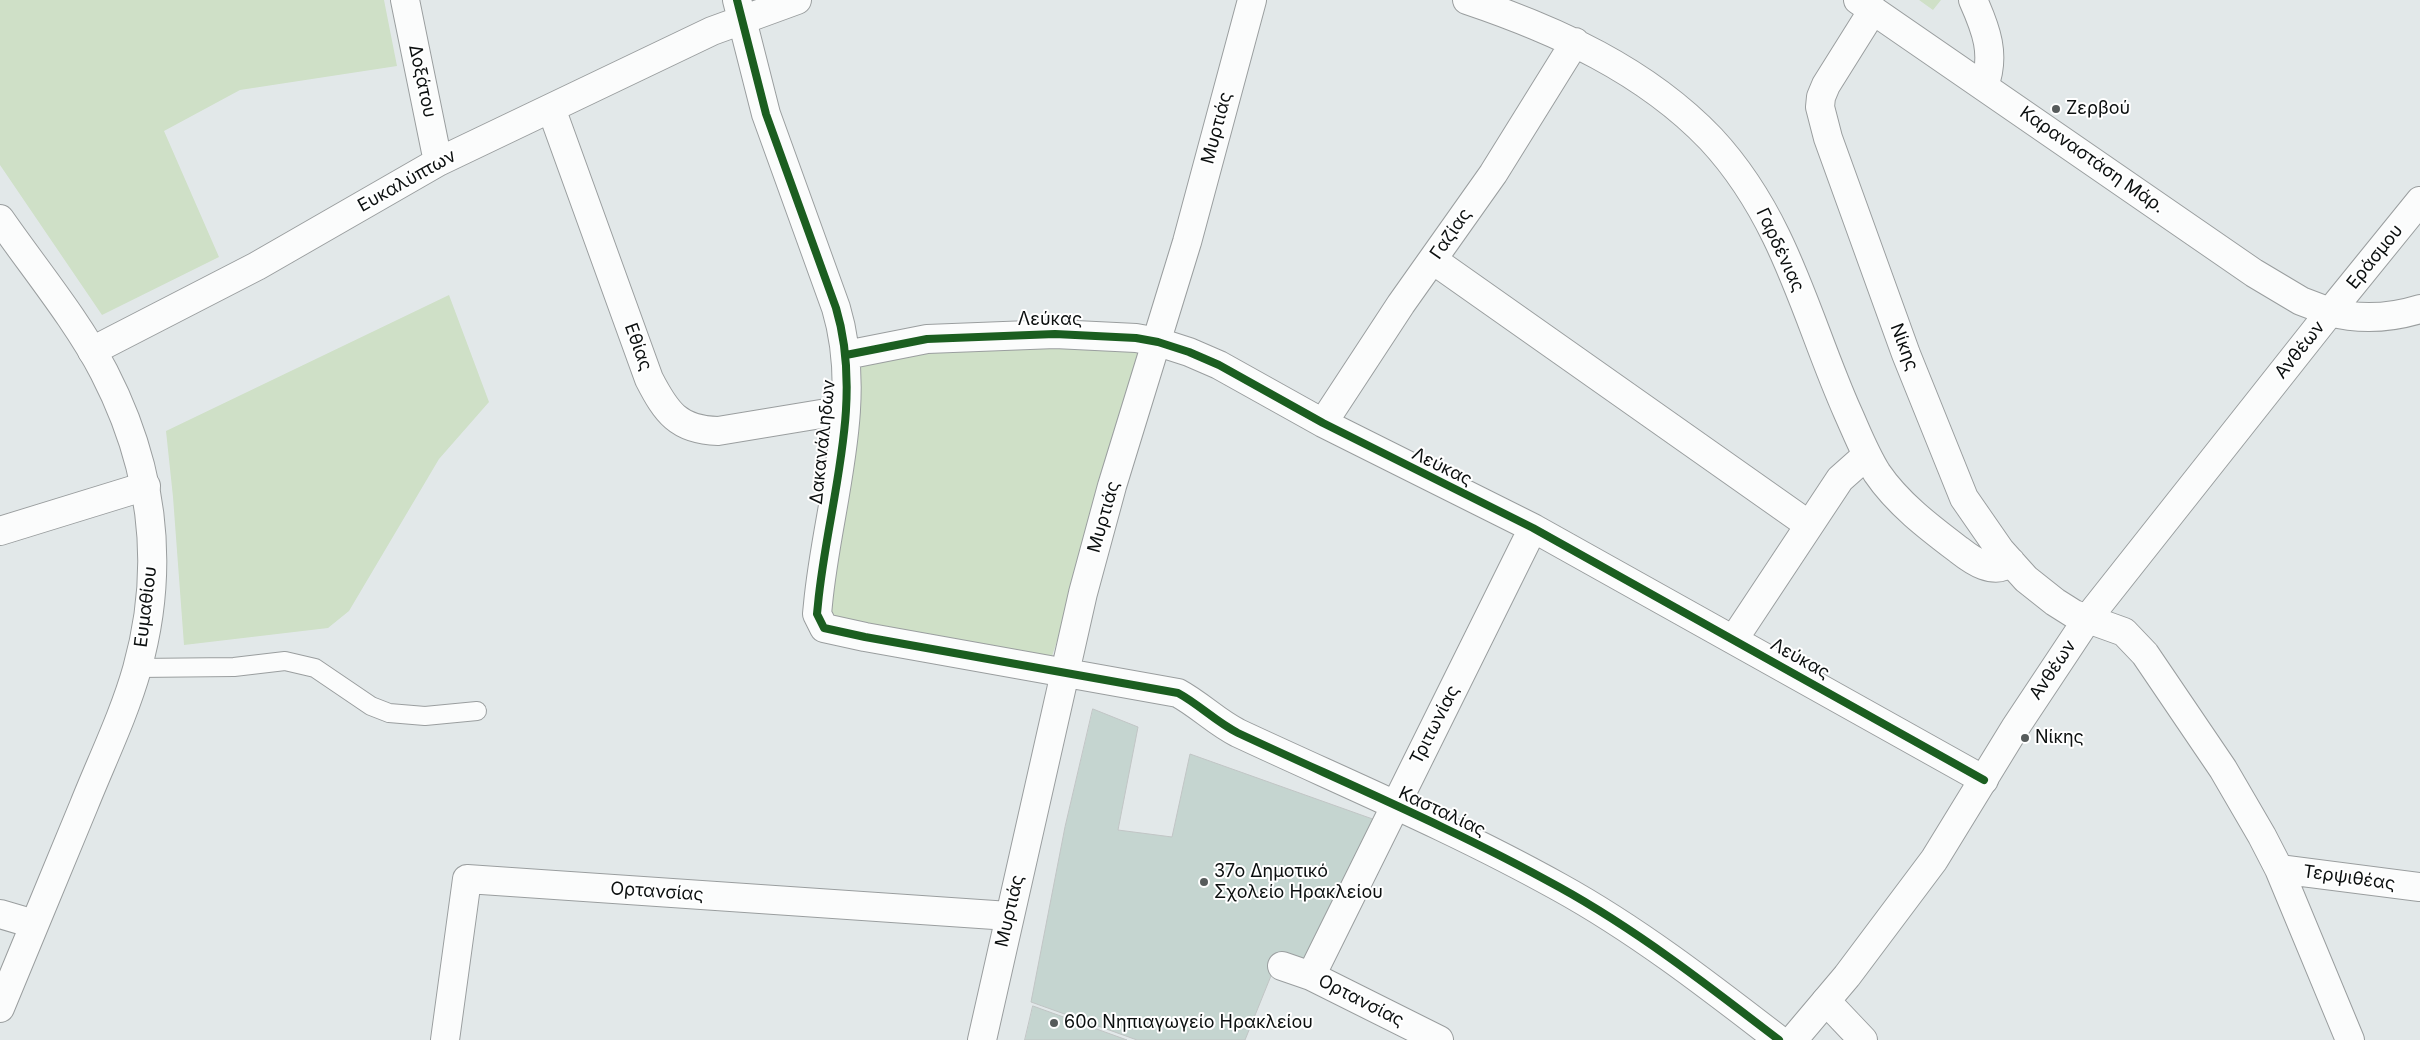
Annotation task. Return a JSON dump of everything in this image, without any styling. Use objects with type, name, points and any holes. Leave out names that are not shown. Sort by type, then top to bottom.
[{"type":"street","name":"Δοξάτου","points":[[405,0],[438,162]]},
{"type":"street","points":[[735,15],[797,0]]},
{"type":"street","name":"Μυρτιάς","points":[[982,1040],[1064,674],[1098,536],[1187,242],[1252,0]]},
{"type":"street","name":"Γαρδένιας","points":[[1467,0],[1530,22],[1575,42],[1627,72],[1678,110],[1711,139],[1745,183],[1768,220],[1792,272],[1842,399],[1867,455],[1889,488],[1917,516],[1966,556],[1982,565],[1992,567],[2000,568],[2011,562]]},
{"type":"street","points":[[1973,0],[1987,32],[1990,47],[1990,62],[1984,86]]},
{"type":"street","name":"Καραναστάση Μάρ.","points":[[1865,5],[2254,273],[2301,301],[2349,317],[2371,317],[2420,309]]},
{"type":"street","name":"Νίκης","points":[[1865,5],[1826,85],[1820,107],[1822,122],[1906,354],[1964,498],[1980,523],[2026,579],[2055,602],[2088,618],[2124,632],[2145,654],[2223,769],[2279,869],[2350,1040]]},
{"type":"street","name":"Ευκαλύπτων","points":[[92,351],[257,266],[438,162],[551,108],[735,15]]},
{"type":"street","name":"Δακανάληδων","points":[[735,15],[766,114],[836,308],[846,355],[843,437],[818,596],[818,614],[824,628],[1064,674]]},
{"type":"street","name":"Γαζίας","points":[[1323,423],[1493,174],[1575,42]]},
{"type":"street","name":"Εθίας","points":[[551,108],[649,379],[666,408],[674,417],[686,425],[703,430],[718,431],[845,410]]},
{"type":"street","name":"Εράσμου","points":[[2330,312],[2420,201]]},
{"type":"street","name":"Ευμαθίου","points":[[0,219],[92,351],[122,413],[146,486],[152,532],[153,580],[137,668],[126,703],[0,1008]]},
{"type":"street","points":[[1433,260],[1809,525]]},
{"type":"street","name":"Ανθέων","points":[[1793,1040],[1826,1002],[1907,898],[1934,860],[2051,672],[2088,618],[2330,312]]},
{"type":"street","name":"Λεύκας","points":[[846,355],[927,339],[1014,335],[1117,336],[1158,342],[1219,365],[1323,423],[1534,528],[1734,638],[1984,780]]},
{"type":"street","points":[[1734,638],[1840,479],[1867,455]]},
{"type":"street","points":[[0,531],[146,486]]},
{"type":"street","name":"Τριτωνίας","points":[[1311,976],[1534,528]]},
{"type":"street","name":"Κασταλίας","points":[[1064,674],[1164,689],[1178,694],[1190,700],[1220,724],[1238,733],[1465,837],[1560,887],[1656,948],[1779,1040]]},
{"type":"street","name":"Τερψιθέας","points":[[2279,869],[2420,887]]},
{"type":"street","name":"Ορτανσίας","points":[[445,1040],[468,879],[1009,916]]},
{"type":"street","points":[[0,914],[34,924]]},
{"type":"street","name":"Ορτανσίας","points":[[1282,966],[1311,976],[1439,1040]]},
{"type":"street","points":[[1826,1002],[1863,1040]]},
{"type":"lane","points":[[137,668],[234,667],[285,662],[315,668],[371,706],[389,713],[425,716],[478,711]]},
{"type":"green space","points":[[0,0],[384,0],[397,66],[240,90],[164,131],[219,257],[102,315],[0,165]]},
{"type":"green space","points":[[1919,0],[1941,0],[1933,10]]},
{"type":"green space","points":[[449,295],[489,402],[439,459],[349,611],[328,628],[184,645],[166,431]]},
{"type":"green space","points":[[1158,342],[1052,656],[820,623],[846,355]]},
{"type":"building","name":"37ο Δημοτικό Σχολείο Ηρακλείου","points":[[1093,709],[1138,727],[1118,830],[1172,837],[1190,754],[1381,822],[1308,971],[1277,961],[1245,1040],[1137,1040],[1031,1002],[1065,827]]},
{"type":"building","name":"60ο Νηπιαγωγείο Ηρακλείου","points":[[1033,1006],[1127,1040],[1025,1040]]},
{"type":"cycle path","points":[[737,0],[766,114],[836,308],[844,344],[847,381],[845,418],[817,614],[824,628],[1178,693],[1238,733],[1400,807],[1559,887],[1616,921],[1672,959],[1779,1040]]},
{"type":"cycle path","points":[[846,355],[927,339],[1055,334],[1136,338],[1158,342],[1189,352],[1219,365],[1323,423],[1533,528],[1984,780]]},
{"type":"place","name":"Ζερβού","points":[[2056,109]]},
{"type":"place","name":"Νίκης","points":[[2025,738]]},
{"type":"place","name":"37ο Δημοτικό Σχολείο Ηρακλείου","points":[[1204,882]]},
{"type":"place","name":"60ο Νηπιαγωγείο Ηρακλείου","points":[[1054,1023]]}]
